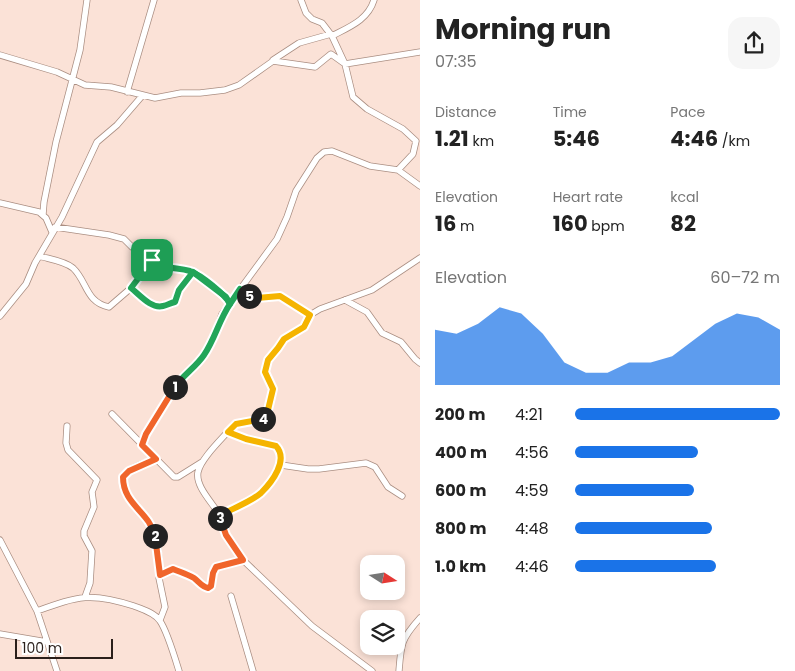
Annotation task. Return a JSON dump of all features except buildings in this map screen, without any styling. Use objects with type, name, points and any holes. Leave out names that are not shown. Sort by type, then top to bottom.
[{"type":"street","points":[[43,214],[50,169],[80,50],[87,0]]},
{"type":"street","points":[[127,92],[154,0]]},
{"type":"street","points":[[301,0],[306,13],[312,19],[322,23],[331,35],[345,64],[354,97],[368,109],[418,140],[413,154],[398,170]]},
{"type":"street","points":[[0,56],[56,72],[85,85],[112,87],[142,96],[160,98],[181,93],[224,90],[239,85],[299,43],[331,35],[353,26],[365,17],[371,9],[374,0]]},
{"type":"street","points":[[271,61],[315,68],[331,54],[345,64],[420,52]]},
{"type":"street","points":[[0,316],[26,284],[39,256],[62,217],[97,142],[117,124],[142,96]]},
{"type":"street","points":[[142,445],[146,434],[180,380],[203,356],[214,337],[222,314],[277,238],[296,191],[313,164],[324,152],[332,151],[375,168],[398,170],[420,186]]},
{"type":"street","points":[[0,203],[16,208],[34,210],[43,214],[54,229],[120,237],[132,247],[167,268],[193,272],[226,297],[230,304]]},
{"type":"street","points":[[39,256],[72,267],[81,278],[89,295],[105,307],[112,306],[131,288],[152,260]]},
{"type":"street","points":[[372,671],[312,626],[243,560],[226,535],[219,516],[202,488],[198,478],[198,471],[202,462],[236,424],[265,418],[273,389],[265,372],[268,360],[284,339],[304,327],[310,315],[320,309],[372,290],[420,258]]},
{"type":"street","points":[[131,288],[155,306],[164,306],[175,302],[179,290],[193,272]]},
{"type":"street","points":[[240,289],[253,298],[280,296],[310,315]]},
{"type":"street","points":[[345,300],[367,312],[382,333],[401,342],[420,363]]},
{"type":"street","points":[[112,414],[174,476],[178,477],[202,462]]},
{"type":"street","points":[[67,426],[66,443],[68,450],[97,480],[92,492],[94,507],[84,531],[84,536],[92,551],[90,583],[84,597]]},
{"type":"street","points":[[219,516],[260,494],[281,465],[280,454],[276,446],[246,439],[228,432]]},
{"type":"street","points":[[156,459],[129,471],[123,480],[127,497],[144,515],[155,533],[159,580],[165,608],[160,620]]},
{"type":"street","points":[[281,465],[319,469],[366,463],[375,467],[388,487],[402,496]]},
{"type":"street","points":[[0,540],[2,551],[37,611],[57,671]]},
{"type":"street","points":[[160,575],[173,569],[183,572],[195,579],[203,587],[208,588],[211,586],[216,567],[243,560]]},
{"type":"street","points":[[231,596],[252,671]]},
{"type":"street","points":[[37,611],[84,597],[118,601],[146,611],[160,620],[179,671]]},
{"type":"street","points":[[399,671],[406,633],[420,618]]},
{"type":"street","points":[[0,634],[47,642]]},
{"type":"route","points":[[152,260],[131,288],[155,306],[164,306],[175,302],[178,296],[177,293],[193,272],[226,297],[230,304],[240,289],[253,298],[280,296],[285,301],[310,315],[304,327],[284,339],[268,360],[265,372],[273,389],[265,418],[236,424],[228,432],[246,439],[276,446],[280,454],[281,465],[260,494],[219,516],[226,535],[243,560],[216,567],[211,586],[208,588],[203,587],[195,579],[183,572],[173,569],[165,571],[160,575],[155,533],[144,515],[127,497],[123,477],[141,464],[156,459],[142,445],[146,434],[180,380],[203,356],[214,337],[222,314],[230,304],[226,297],[220,293],[193,272],[167,268],[152,260]]}]
